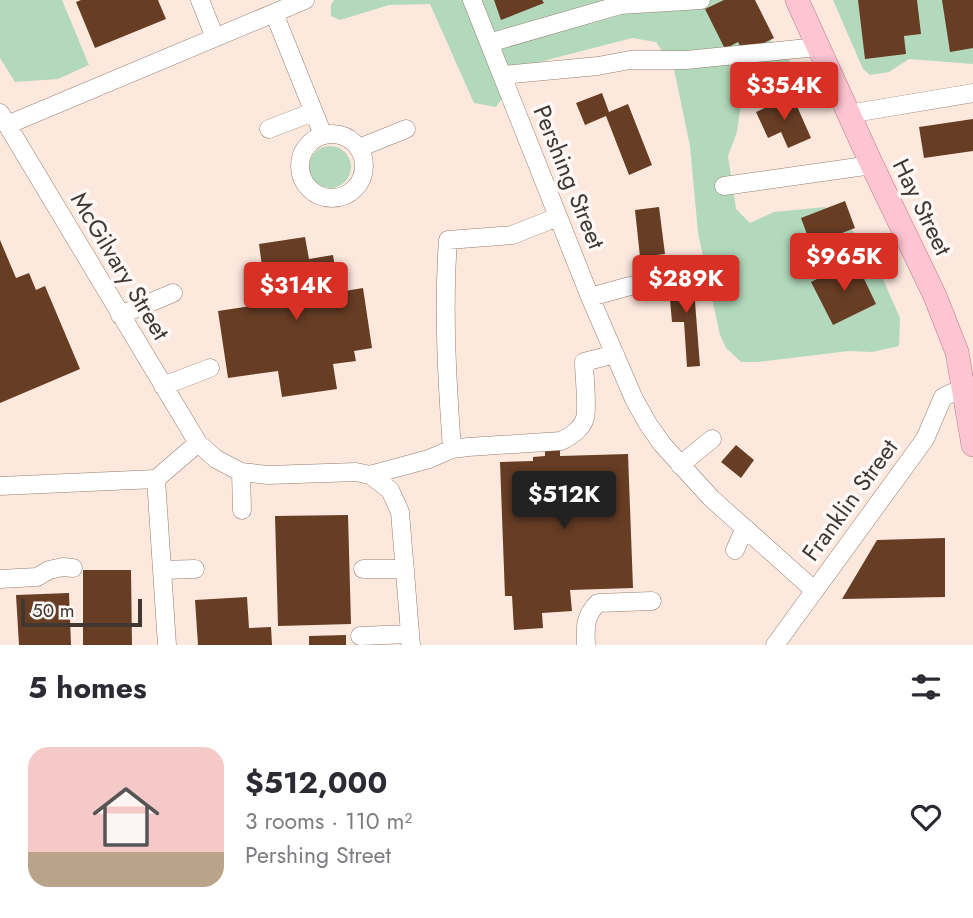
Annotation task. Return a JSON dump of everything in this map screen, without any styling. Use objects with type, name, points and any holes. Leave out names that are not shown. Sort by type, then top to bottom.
[{"type":"main road","name":"Hay Street","points":[[797,0],[935,296],[968,388],[973,445]]},
{"type":"street","points":[[200,0],[215,38]]},
{"type":"street","points":[[4,119],[215,38],[305,0]]},
{"type":"street","name":"Pershing Street","points":[[472,0],[590,298],[634,399],[648,424],[662,444],[711,498],[814,590]]},
{"type":"street","points":[[489,43],[620,5],[701,0]]},
{"type":"street","points":[[274,13],[323,135]]},
{"type":"street","points":[[502,75],[598,66],[630,60],[685,60],[818,47]]},
{"type":"street","points":[[848,114],[973,93]]},
{"type":"street","points":[[269,129],[313,112]]},
{"type":"street","name":"McGilvary Street","points":[[4,119],[198,443]]},
{"type":"street","points":[[359,148],[406,129]]},
{"type":"street","points":[[323,135],[343,135],[359,148],[363,158],[363,178],[358,187],[341,198],[319,196],[303,181],[300,170],[305,149],[323,135]]},
{"type":"street","points":[[724,186],[872,165]]},
{"type":"street","points":[[452,449],[446,275],[448,240],[512,234],[558,217]]},
{"type":"street","points":[[590,298],[630,286]]},
{"type":"street","points":[[120,315],[173,293]]},
{"type":"street","points":[[370,475],[468,446],[561,441],[578,430],[585,419],[584,362],[615,354]]},
{"type":"street","points":[[163,386],[210,368]]},
{"type":"street","name":"Franklin Street","points":[[775,645],[925,439],[943,397],[968,388]]},
{"type":"street","points":[[680,465],[712,439]]},
{"type":"street","points":[[0,468],[1,486],[156,479],[198,443],[216,460],[241,472],[268,475],[356,472],[370,475],[390,490],[400,512],[410,639],[360,636]]},
{"type":"street","points":[[241,472],[243,510]]},
{"type":"street","points":[[156,479],[166,645]]},
{"type":"street","points":[[735,550],[745,528]]},
{"type":"street","points":[[0,579],[37,578],[49,570],[73,568]]},
{"type":"street","points":[[162,570],[195,569]]},
{"type":"street","points":[[363,569],[405,569]]},
{"type":"street","points":[[586,645],[585,630],[590,611],[598,603],[652,601]]},
{"type":"green space","points":[[0,0],[62,0],[89,65],[58,79],[15,82],[0,58]]},
{"type":"green space","points":[[334,0],[739,0],[753,24],[790,62],[782,83],[741,103],[737,132],[728,156],[736,209],[750,223],[774,212],[825,207],[867,243],[900,318],[899,346],[872,352],[849,351],[758,362],[741,362],[726,348],[720,335],[698,233],[690,146],[674,69],[656,42],[632,38],[524,66],[496,107],[474,103],[430,4],[389,5],[340,20],[331,16]]},
{"type":"green space","points":[[833,0],[973,0],[973,64],[909,59],[889,72],[870,75],[863,69]]},
{"type":"green space","points":[[330,146],[345,152],[351,167],[345,182],[330,188],[315,182],[309,167],[315,152]]},
{"type":"building","points":[[158,0],[166,19],[95,48],[76,2]]},
{"type":"building","points":[[494,0],[542,0],[544,3],[501,20]]},
{"type":"building","points":[[724,0],[755,0],[774,38],[744,53],[738,42],[725,49],[705,9]]},
{"type":"building","points":[[858,0],[917,0],[921,34],[904,36],[906,54],[865,59]]},
{"type":"building","points":[[942,0],[973,0],[973,48],[950,52]]},
{"type":"building","points":[[602,93],[609,112],[628,104],[652,165],[629,175],[606,116],[585,125],[576,103]]},
{"type":"building","points":[[792,95],[811,138],[788,148],[781,132],[768,138],[756,112]]},
{"type":"building","points":[[973,119],[973,151],[924,158],[919,127]]},
{"type":"building","points":[[845,201],[855,228],[811,245],[801,218]]},
{"type":"building","points":[[659,207],[665,254],[640,257],[635,210]]},
{"type":"building","points":[[305,237],[309,259],[333,255],[339,292],[363,288],[372,348],[354,351],[356,361],[333,364],[337,389],[282,397],[278,371],[228,378],[218,311],[258,305],[253,275],[263,273],[259,244]]},
{"type":"building","points":[[0,240],[16,278],[29,273],[36,290],[45,286],[80,369],[0,403]]},
{"type":"building","points":[[855,260],[876,304],[833,325],[811,282]]},
{"type":"building","points":[[693,276],[700,366],[687,367],[684,322],[672,322],[668,278]]},
{"type":"building","points":[[736,445],[754,460],[741,478],[721,462]]},
{"type":"building","points":[[560,448],[560,456],[628,454],[633,588],[570,590],[572,611],[542,613],[543,628],[514,630],[512,596],[505,596],[500,462],[533,461],[533,457],[545,456],[545,449]]},
{"type":"building","points":[[348,515],[351,624],[278,626],[275,516]]},
{"type":"building","points":[[945,538],[945,597],[842,599],[877,540]]},
{"type":"building","points":[[83,570],[131,570],[132,645],[83,645]]},
{"type":"building","points":[[69,593],[71,645],[19,645],[16,595]]},
{"type":"building","points":[[247,597],[249,628],[271,627],[272,645],[198,645],[195,600]]},
{"type":"building","points":[[346,635],[346,645],[309,645],[309,636]]}]
